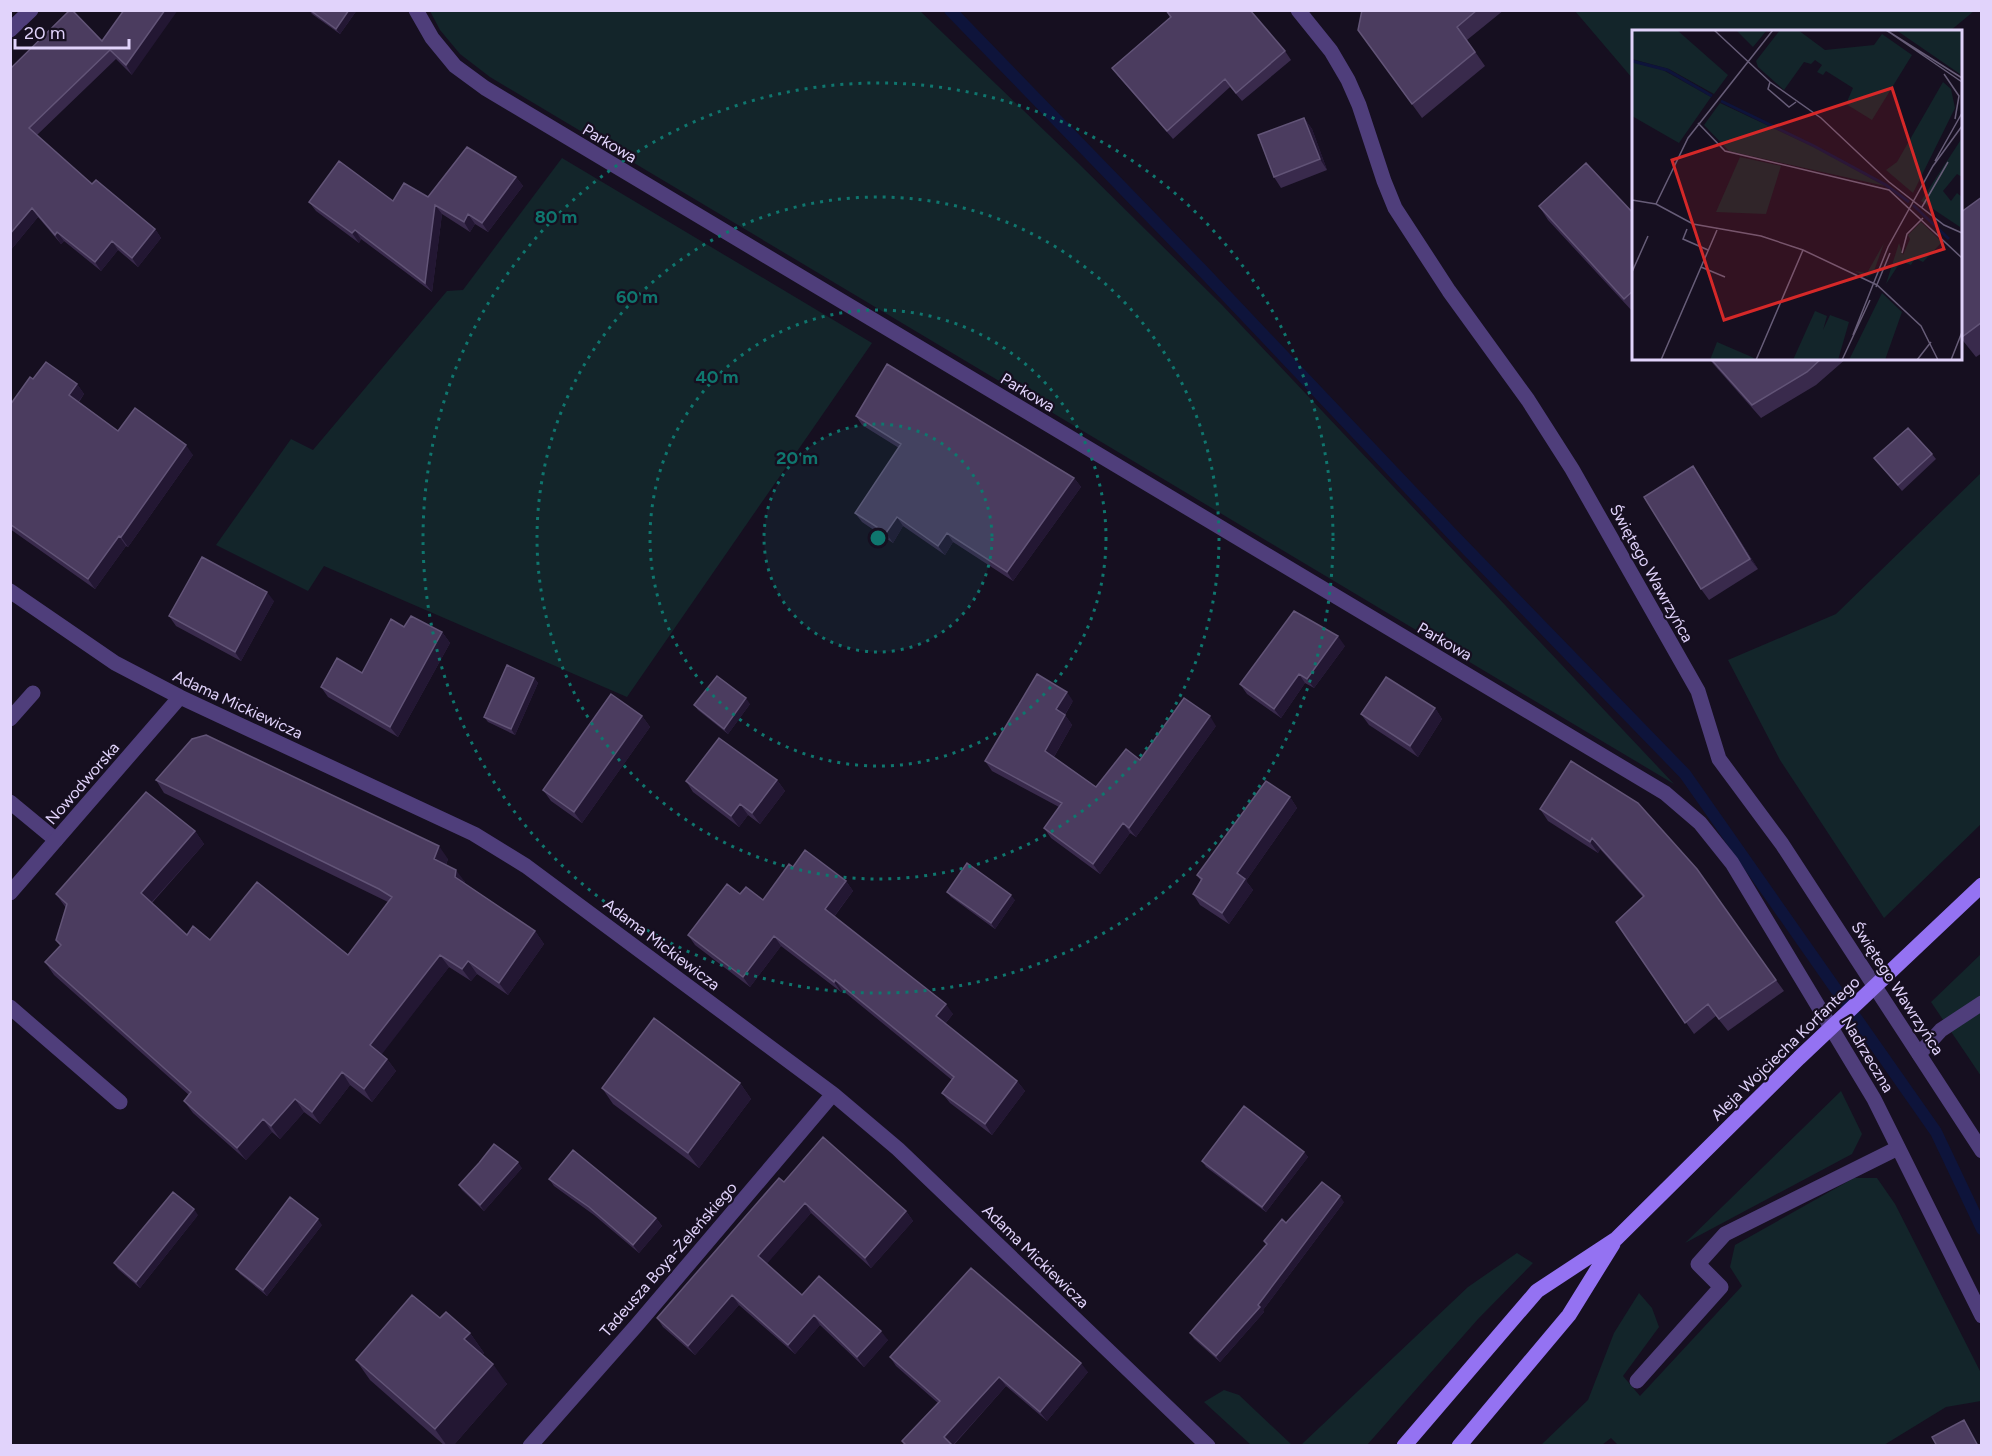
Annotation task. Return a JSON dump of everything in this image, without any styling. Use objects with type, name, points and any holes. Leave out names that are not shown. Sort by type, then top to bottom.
[{"type":"main road","name":"Aleja Wojciecha Korfantego","points":[[1404,1446],[1538,1291],[1616,1239],[1799,1058],[1982,885]]},
{"type":"main road","name":"Aleja Wojciecha Korfantego","points":[[1459,1446],[1569,1315],[1616,1239]]},
{"type":"street","points":[[10,30],[31,10]]},
{"type":"street","name":"Parkowa","points":[[416,10],[432,38],[455,66],[494,94],[1643,780]]},
{"type":"street","name":"Świętego Wawrzyńca","points":[[1298,10],[1331,51],[1348,80],[1395,208],[1449,291],[1528,400],[1566,459],[1698,691],[1719,759],[1782,844],[1982,1151]]},
{"type":"street","name":"Adama Mickiewicza","points":[[10,591],[115,663],[180,697],[474,834],[526,866],[833,1094],[898,1149],[1208,1446]]},
{"type":"street","points":[[10,719],[33,693]]},
{"type":"street","name":"Nowodworska","points":[[10,893],[180,697]]},
{"type":"street","name":"Nadrzeczna","points":[[1643,780],[1665,794],[1700,824],[1732,862],[1874,1099],[1982,1316]]},
{"type":"street","points":[[10,802],[56,840]]},
{"type":"street","points":[[1919,1054],[1941,1030],[1982,1003]]},
{"type":"street","points":[[10,1007],[120,1102]]},
{"type":"street","name":"Tadeusza Boya-Żeleńskiego","points":[[530,1446],[636,1326],[833,1094]]},
{"type":"street","points":[[1637,1381],[1720,1287],[1698,1264],[1725,1234],[1898,1148]]},
{"type":"green space","points":[[430,11],[920,11],[1222,305],[1674,784],[490,77],[460,54],[440,30]]},
{"type":"green space","points":[[1575,11],[1974,11],[1951,30],[1632,30],[1632,78]]},
{"type":"green space","points":[[562,158],[872,343],[627,697],[324,566],[308,591],[216,545],[291,439],[313,450],[447,291],[463,290]]},
{"type":"green space","points":[[1981,473],[1981,824],[1884,918],[1780,760],[1728,660],[1836,614]]},
{"type":"green space","points":[[1981,954],[1981,1076],[1931,1002]]},
{"type":"green space","points":[[1841,1091],[1862,1134],[1852,1154],[1685,1243]]},
{"type":"green space","points":[[1854,1178],[1877,1178],[1895,1204],[1981,1373],[1981,1401],[1946,1407],[1884,1445],[1619,1446],[1611,1438],[1602,1445],[1540,1446],[1588,1400],[1614,1333],[1639,1293],[1652,1308],[1659,1327],[1623,1376],[1640,1396],[1742,1286],[1730,1267],[1735,1245]]},
{"type":"green space","points":[[1517,1253],[1533,1263],[1478,1319],[1367,1445],[1301,1445],[1468,1287]]},
{"type":"green space","points":[[1224,1390],[1239,1395],[1292,1445],[1251,1445],[1204,1402]]},
{"type":"building","points":[[70,10],[102,41],[124,10],[165,10],[126,65],[110,50],[29,128],[92,184],[96,180],[155,229],[132,258],[112,241],[95,262],[57,232],[55,235],[32,208],[10,234],[10,69]]},
{"type":"building","points":[[310,10],[349,10],[336,29]]},
{"type":"building","points":[[1166,10],[1250,10],[1285,51],[1236,93],[1225,79],[1167,131],[1112,68],[1171,17]]},
{"type":"building","points":[[1362,10],[1477,10],[1457,27],[1475,52],[1412,104],[1358,30]]},
{"type":"building","points":[[1304,118],[1320,159],[1274,177],[1258,135]]},
{"type":"building","points":[[467,147],[516,177],[482,223],[468,214],[464,222],[435,205],[425,283],[355,230],[352,233],[309,202],[339,161],[393,201],[404,183],[428,197]]},
{"type":"building","points":[[1586,163],[1632,212],[1632,292],[1624,299],[1539,206]]},
{"type":"building","points":[[1982,197],[1982,322],[1962,337],[1962,212]]},
{"type":"building","points":[[1712,360],[1820,360],[1807,372],[1752,405]]},
{"type":"building","points":[[46,362],[77,384],[69,395],[118,431],[135,408],[186,445],[121,537],[119,536],[88,579],[10,524],[10,405],[30,377],[33,379]]},
{"type":"building","points":[[887,364],[1074,478],[1007,572],[947,533],[938,546],[897,517],[886,533],[855,513],[901,444],[856,416]]},
{"type":"building","points":[[1908,428],[1932,454],[1898,485],[1874,458]]},
{"type":"building","points":[[1693,466],[1750,559],[1701,589],[1644,497]]},
{"type":"building","points":[[202,557],[267,592],[235,652],[169,616]]},
{"type":"building","points":[[1294,611],[1338,636],[1307,679],[1299,674],[1274,709],[1240,684]]},
{"type":"building","points":[[411,616],[442,632],[390,727],[321,687],[337,658],[362,673],[391,619],[404,627]]},
{"type":"building","points":[[507,665],[534,678],[511,729],[484,717]]},
{"type":"building","points":[[1037,674],[1067,692],[1056,709],[1065,715],[1045,751],[1096,787],[1126,749],[1140,760],[1184,698],[1210,716],[1129,828],[1123,823],[1093,864],[1044,828],[1062,803],[985,761]]},
{"type":"building","points":[[717,676],[746,698],[724,729],[694,705]]},
{"type":"building","points":[[1386,677],[1435,708],[1410,746],[1361,714]]},
{"type":"building","points":[[611,694],[642,716],[574,812],[543,790]]},
{"type":"building","points":[[206,735],[439,846],[434,859],[456,870],[455,877],[535,931],[499,983],[468,961],[462,969],[440,955],[370,1045],[387,1059],[364,1089],[342,1072],[312,1112],[295,1099],[271,1126],[263,1119],[237,1148],[184,1101],[191,1092],[45,962],[61,945],[56,940],[67,904],[56,894],[146,792],[195,831],[141,893],[187,935],[193,926],[210,940],[257,882],[348,955],[392,897],[156,780],[192,739]]},
{"type":"building","points":[[719,738],[777,780],[752,813],[740,804],[731,816],[686,781]]},
{"type":"building","points":[[1571,761],[1638,803],[1697,869],[1776,980],[1719,1019],[1708,1004],[1685,1023],[1616,922],[1644,896],[1592,838],[1590,842],[1540,809]]},
{"type":"building","points":[[1266,781],[1290,797],[1237,873],[1245,879],[1222,913],[1193,894],[1202,879],[1197,875]]},
{"type":"building","points":[[805,850],[846,881],[825,909],[946,1004],[936,1016],[1017,1081],[985,1124],[942,1093],[954,1077],[835,980],[834,982],[774,936],[743,977],[688,935],[727,884],[740,894],[746,887],[763,900],[789,864],[793,867]]},
{"type":"building","points":[[967,863],[1011,895],[991,923],[947,892]]},
{"type":"building","points":[[654,1018],[740,1083],[688,1153],[602,1088]]},
{"type":"building","points":[[1244,1106],[1304,1152],[1262,1207],[1202,1161]]},
{"type":"building","points":[[823,1137],[906,1211],[865,1258],[805,1203],[758,1256],[802,1295],[819,1276],[881,1331],[857,1357],[814,1315],[788,1345],[732,1295],[688,1346],[657,1318],[779,1178],[784,1182]]},
{"type":"building","points":[[494,1144],[518,1162],[480,1205],[459,1185]]},
{"type":"building","points":[[573,1150],[656,1218],[633,1245],[589,1207],[549,1179]]},
{"type":"building","points":[[1322,1182],[1340,1196],[1258,1305],[1260,1307],[1216,1356],[1190,1333],[1267,1244],[1264,1241],[1282,1219],[1286,1223]]},
{"type":"building","points":[[173,1192],[194,1209],[136,1282],[114,1263]]},
{"type":"building","points":[[290,1197],[318,1219],[263,1290],[236,1269]]},
{"type":"building","points":[[971,1268],[1081,1363],[1040,1412],[999,1377],[944,1437],[953,1446],[907,1446],[902,1441],[940,1401],[890,1357]]},
{"type":"building","points":[[412,1295],[440,1318],[446,1312],[470,1333],[464,1339],[493,1364],[435,1429],[356,1360]]},
{"type":"building","points":[[1964,1420],[1978,1446],[1937,1446],[1932,1437]]},
{"type":"waterway","points":[[950,10],[1685,774],[1936,1132],[1982,1229]]}]
